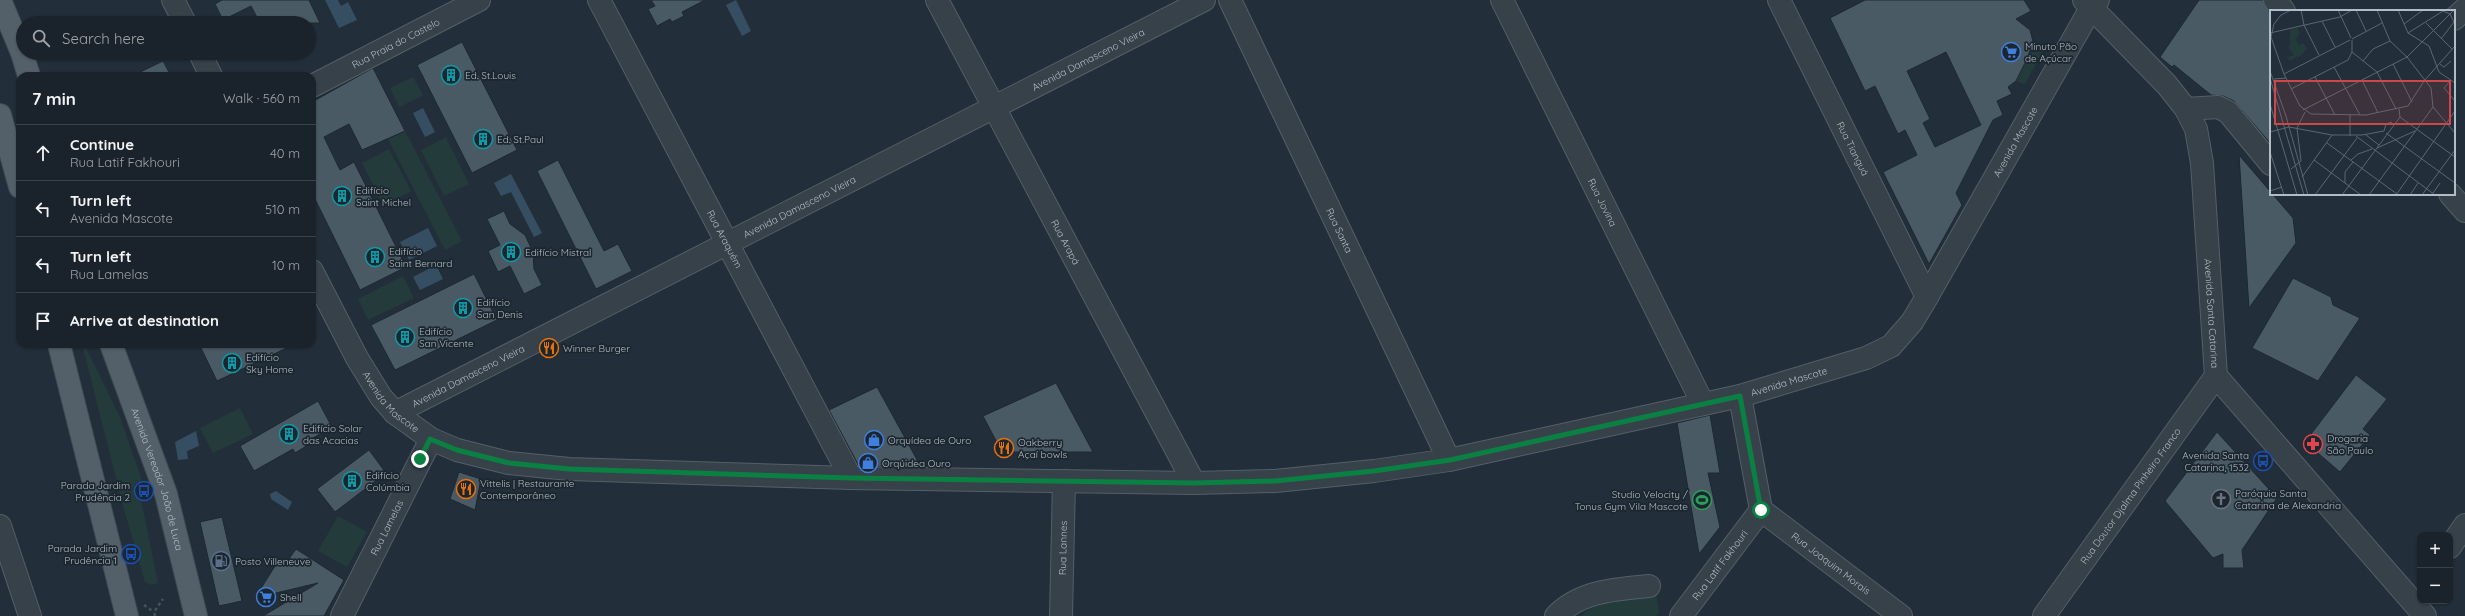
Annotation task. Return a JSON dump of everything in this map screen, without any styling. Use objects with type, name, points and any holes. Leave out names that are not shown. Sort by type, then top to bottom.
[{"type":"main road","points":[[0,0],[16,39]]},
{"type":"main road","points":[[24,60],[28,72]]},
{"type":"main road","points":[[0,115],[16,173]]},
{"type":"main road","points":[[60,348],[135,610]]},
{"type":"main road","name":"Avenida Vereador João de Luca","points":[[112,348],[166,494],[196,616]]},
{"type":"street","points":[[173,0],[181,16]]},
{"type":"street","name":"Rua Praia do Castelo","points":[[316,84],[479,0]]},
{"type":"street","name":"Rua Araquém","points":[[599,0],[851,478]]},
{"type":"street","name":"Rua Arapá","points":[[937,0],[1194,483]]},
{"type":"street","name":"Avenida Damasceno Vieira","points":[[395,413],[1204,0]]},
{"type":"street","name":"Rua Santa","points":[[1230,0],[1450,460]]},
{"type":"street","name":"Rua Jovina","points":[[1502,0],[1703,404]]},
{"type":"street","name":"Rua Tianguá","points":[[1779,0],[1927,298]]},
{"type":"street","points":[[2275,0],[2283,10]]},
{"type":"street","name":"Avenida Mascote","points":[[316,280],[368,378],[395,413],[430,439],[457,450],[509,463],[569,469],[851,478],[1194,483],[1275,481],[1374,471],[1450,460],[1740,396],[1866,358],[1891,346],[1912,322],[1927,298],[2091,3]]},
{"type":"street","name":"Avenida Santa Catarina","points":[[2091,3],[2167,85],[2186,109],[2196,130],[2202,163],[2216,376],[2417,606]]},
{"type":"street","points":[[2455,18],[2465,8]]},
{"type":"street","points":[[203,60],[209,72]]},
{"type":"street","points":[[2186,109],[2214,107],[2228,112],[2269,158]]},
{"type":"street","points":[[2451,195],[2465,211]]},
{"type":"street","name":"Rua Doutor Djalma Pinheiro Franco","points":[[2044,616],[2216,376]]},
{"type":"street","points":[[1740,396],[1761,510]]},
{"type":"street","name":"Rua Lamelas","points":[[342,616],[430,439]]},
{"type":"street","name":"Rua Lannes","points":[[1061,616],[1064,481]]},
{"type":"street","name":"Rua Latif Fakhouri","points":[[1681,616],[1761,510]]},
{"type":"street","name":"Rua Joaquim Morais","points":[[1761,510],[1901,616]]},
{"type":"street","points":[[2453,543],[2465,525]]},
{"type":"street","points":[[0,526],[30,616]]},
{"type":"street","points":[[1556,616],[1562,610],[1589,595],[1612,589],[1649,586]]},
{"type":"path","points":[[155,616],[154,612],[163,599]]},
{"type":"path","points":[[135,610],[154,612]]},
{"type":"green space","points":[[2033,41],[2045,47],[2025,84],[2016,81],[2028,57]]},
{"type":"green space","points":[[413,77],[423,95],[399,107],[390,88]]},
{"type":"green space","points":[[405,131],[462,241],[445,250],[388,139]]},
{"type":"green space","points":[[446,137],[469,184],[444,196],[421,150]]},
{"type":"green space","points":[[389,149],[411,191],[383,205],[362,163]]},
{"type":"green space","points":[[403,276],[414,298],[368,320],[358,299]]},
{"type":"green space","points":[[83,348],[86,348],[120,417],[142,480],[135,484],[142,505],[158,583],[151,585],[145,582],[123,506]]},
{"type":"green space","points":[[240,408],[253,434],[213,453],[200,428]]},
{"type":"green space","points":[[338,516],[367,532],[347,567],[318,551]]},
{"type":"green space","points":[[1656,594],[1659,612],[1656,616],[1581,616],[1588,610],[1606,602]]},
{"type":"water","points":[[325,0],[338,0],[341,6],[348,2],[357,20],[339,28]]},
{"type":"water","points":[[736,0],[751,31],[742,36],[726,5]]},
{"type":"water","points":[[423,108],[435,132],[425,137],[413,113]]},
{"type":"water","points":[[511,174],[542,233],[534,237],[511,192],[501,196],[494,183]]},
{"type":"water","points":[[428,228],[437,246],[409,260],[400,242]]},
{"type":"water","points":[[436,265],[443,279],[420,290],[413,277]]},
{"type":"water","points":[[196,431],[199,446],[187,451],[188,459],[178,460],[175,442]]},
{"type":"water","points":[[276,491],[292,502],[288,510],[271,499],[270,494]]},
{"type":"building","points":[[222,0],[309,0],[320,23],[316,23],[316,16],[256,16],[251,6],[231,16],[221,16],[215,4]]},
{"type":"building","points":[[651,0],[705,0],[682,12],[684,16],[672,22],[670,19],[657,26],[648,9],[655,6]]},
{"type":"building","points":[[1865,0],[2024,0],[2031,11],[2016,19],[2030,30],[2033,41],[2028,57],[2016,81],[2008,87],[2012,94],[1997,101],[2003,115],[1993,120],[1956,193],[1962,205],[1929,264],[1883,172],[1917,155],[1905,130],[1898,134],[1875,86],[1865,91],[1830,18]],"holes":[[[1946,52],[1981,125],[1935,147],[1923,123],[1930,119],[1907,71]]]},
{"type":"building","points":[[2199,0],[2263,0],[2270,13],[2270,143],[2234,101],[2223,96],[2211,95],[2174,65],[2172,67],[2160,57]]},
{"type":"building","points":[[462,42],[517,150],[472,173],[417,65]]},
{"type":"building","points":[[163,61],[169,72],[140,72]]},
{"type":"building","points":[[373,68],[405,131],[362,150],[349,124],[324,137],[340,170],[354,162],[406,267],[360,290],[316,201],[316,100]]},
{"type":"building","points":[[2239,155],[2270,191],[2270,195],[2273,195],[2293,218],[2296,243],[2249,308]]},
{"type":"building","points":[[558,160],[604,251],[618,244],[632,271],[596,289],[537,171]]},
{"type":"building","name":"Edifício Mistral","points":[[504,211],[510,224],[525,235],[533,252],[534,269],[542,285],[524,294],[510,266],[498,272],[488,251],[500,245],[487,219]]},
{"type":"building","points":[[474,274],[497,320],[395,370],[371,325]]},
{"type":"building","points":[[2293,278],[2331,297],[2333,305],[2360,318],[2318,381],[2252,348]]},
{"type":"building","name":"Edifício Sky Home","points":[[201,348],[287,348],[217,381]]},
{"type":"building","points":[[2356,375],[2387,399],[2363,429],[2370,435],[2340,472],[2305,442]]},
{"type":"building","points":[[1056,383],[1093,452],[1002,452],[983,416]]},
{"type":"building","name":"Orquídea de Ouro","points":[[877,387],[921,467],[859,466],[829,410]]},
{"type":"building","name":"Edifício Solar das Acacias","points":[[318,401],[332,427],[306,442],[308,445],[295,453],[293,449],[254,471],[240,446]]},
{"type":"building","name":"Studio Velocity / Tonus Gym Vila Mascote","points":[[1710,415],[1720,473],[1708,473],[1720,527],[1699,554],[1677,423]]},
{"type":"building","name":"Paróquia Santa Catarina de Alexandria","points":[[2217,432],[2277,498],[2242,550],[2244,568],[2223,568],[2223,554],[2213,558],[2165,501]]},
{"type":"building","name":"Edifício Colúmbia","points":[[369,450],[386,473],[335,512],[317,489]]},
{"type":"building","name":"Vittelis | Restaurante Contemporâneo","points":[[459,472],[481,479],[475,510],[450,499]]},
{"type":"building","name":"Posto Villeneuve","points":[[222,517],[242,601],[219,606],[200,522]]},
{"type":"building","points":[[296,549],[344,580],[324,616],[263,616],[318,583],[255,598],[280,558],[286,563]]},
{"type":"place","name":"Minuto Pão de Açúcar","points":[[2011,52]]},
{"type":"place","name":"Ed. St.Louis","points":[[451,75]]},
{"type":"place","name":"Ed. St.Paul","points":[[483,139]]},
{"type":"place","name":"Edifício Saint Michel","points":[[342,196]]},
{"type":"place","name":"Edifício Mistral","points":[[511,252]]},
{"type":"place","name":"Edifício Saint Bernard","points":[[375,257]]},
{"type":"place","name":"Edifício San Denis","points":[[463,308]]},
{"type":"place","name":"Edifício San Vicente","points":[[405,337]]},
{"type":"place","name":"Winner Burger","points":[[549,348]]},
{"type":"place","name":"Edifício Sky Home","points":[[232,363]]},
{"type":"place","name":"Edifício Solar das Acacias","points":[[289,434]]},
{"type":"place","name":"Orquídea de Ouro","points":[[874,440]]},
{"type":"place","name":"Drogaria São Paulo","points":[[2313,444]]},
{"type":"place","name":"Oakberry Açaí bowls","points":[[1004,448]]},
{"type":"place","name":"Avenida Santa Catarina, 1532","points":[[2263,461]]},
{"type":"place","name":"Orqúidea Ouro","points":[[868,463]]},
{"type":"place","name":"Edifício Colúmbia","points":[[352,481]]},
{"type":"place","name":"Vittelis | Restaurante Contemporâneo","points":[[466,489]]},
{"type":"place","name":"Parada Jardim Prudência 2","points":[[144,491]]},
{"type":"place","name":"Paróquia Santa Catarina de Alexandria","points":[[2221,499]]},
{"type":"place","name":"Studio Velocity / Tonus Gym Vila Mascote","points":[[1702,500]]},
{"type":"place","name":"Parada Jardim Prudência 1","points":[[131,554]]},
{"type":"place","name":"Posto Villeneuve","points":[[221,561]]},
{"type":"place","name":"Shell","points":[[266,597]]},
{"type":"route","points":[[420,459],[430,439],[457,450],[509,463],[569,469],[851,478],[1194,483],[1275,481],[1374,471],[1450,460],[1740,396],[1761,510]]}]
